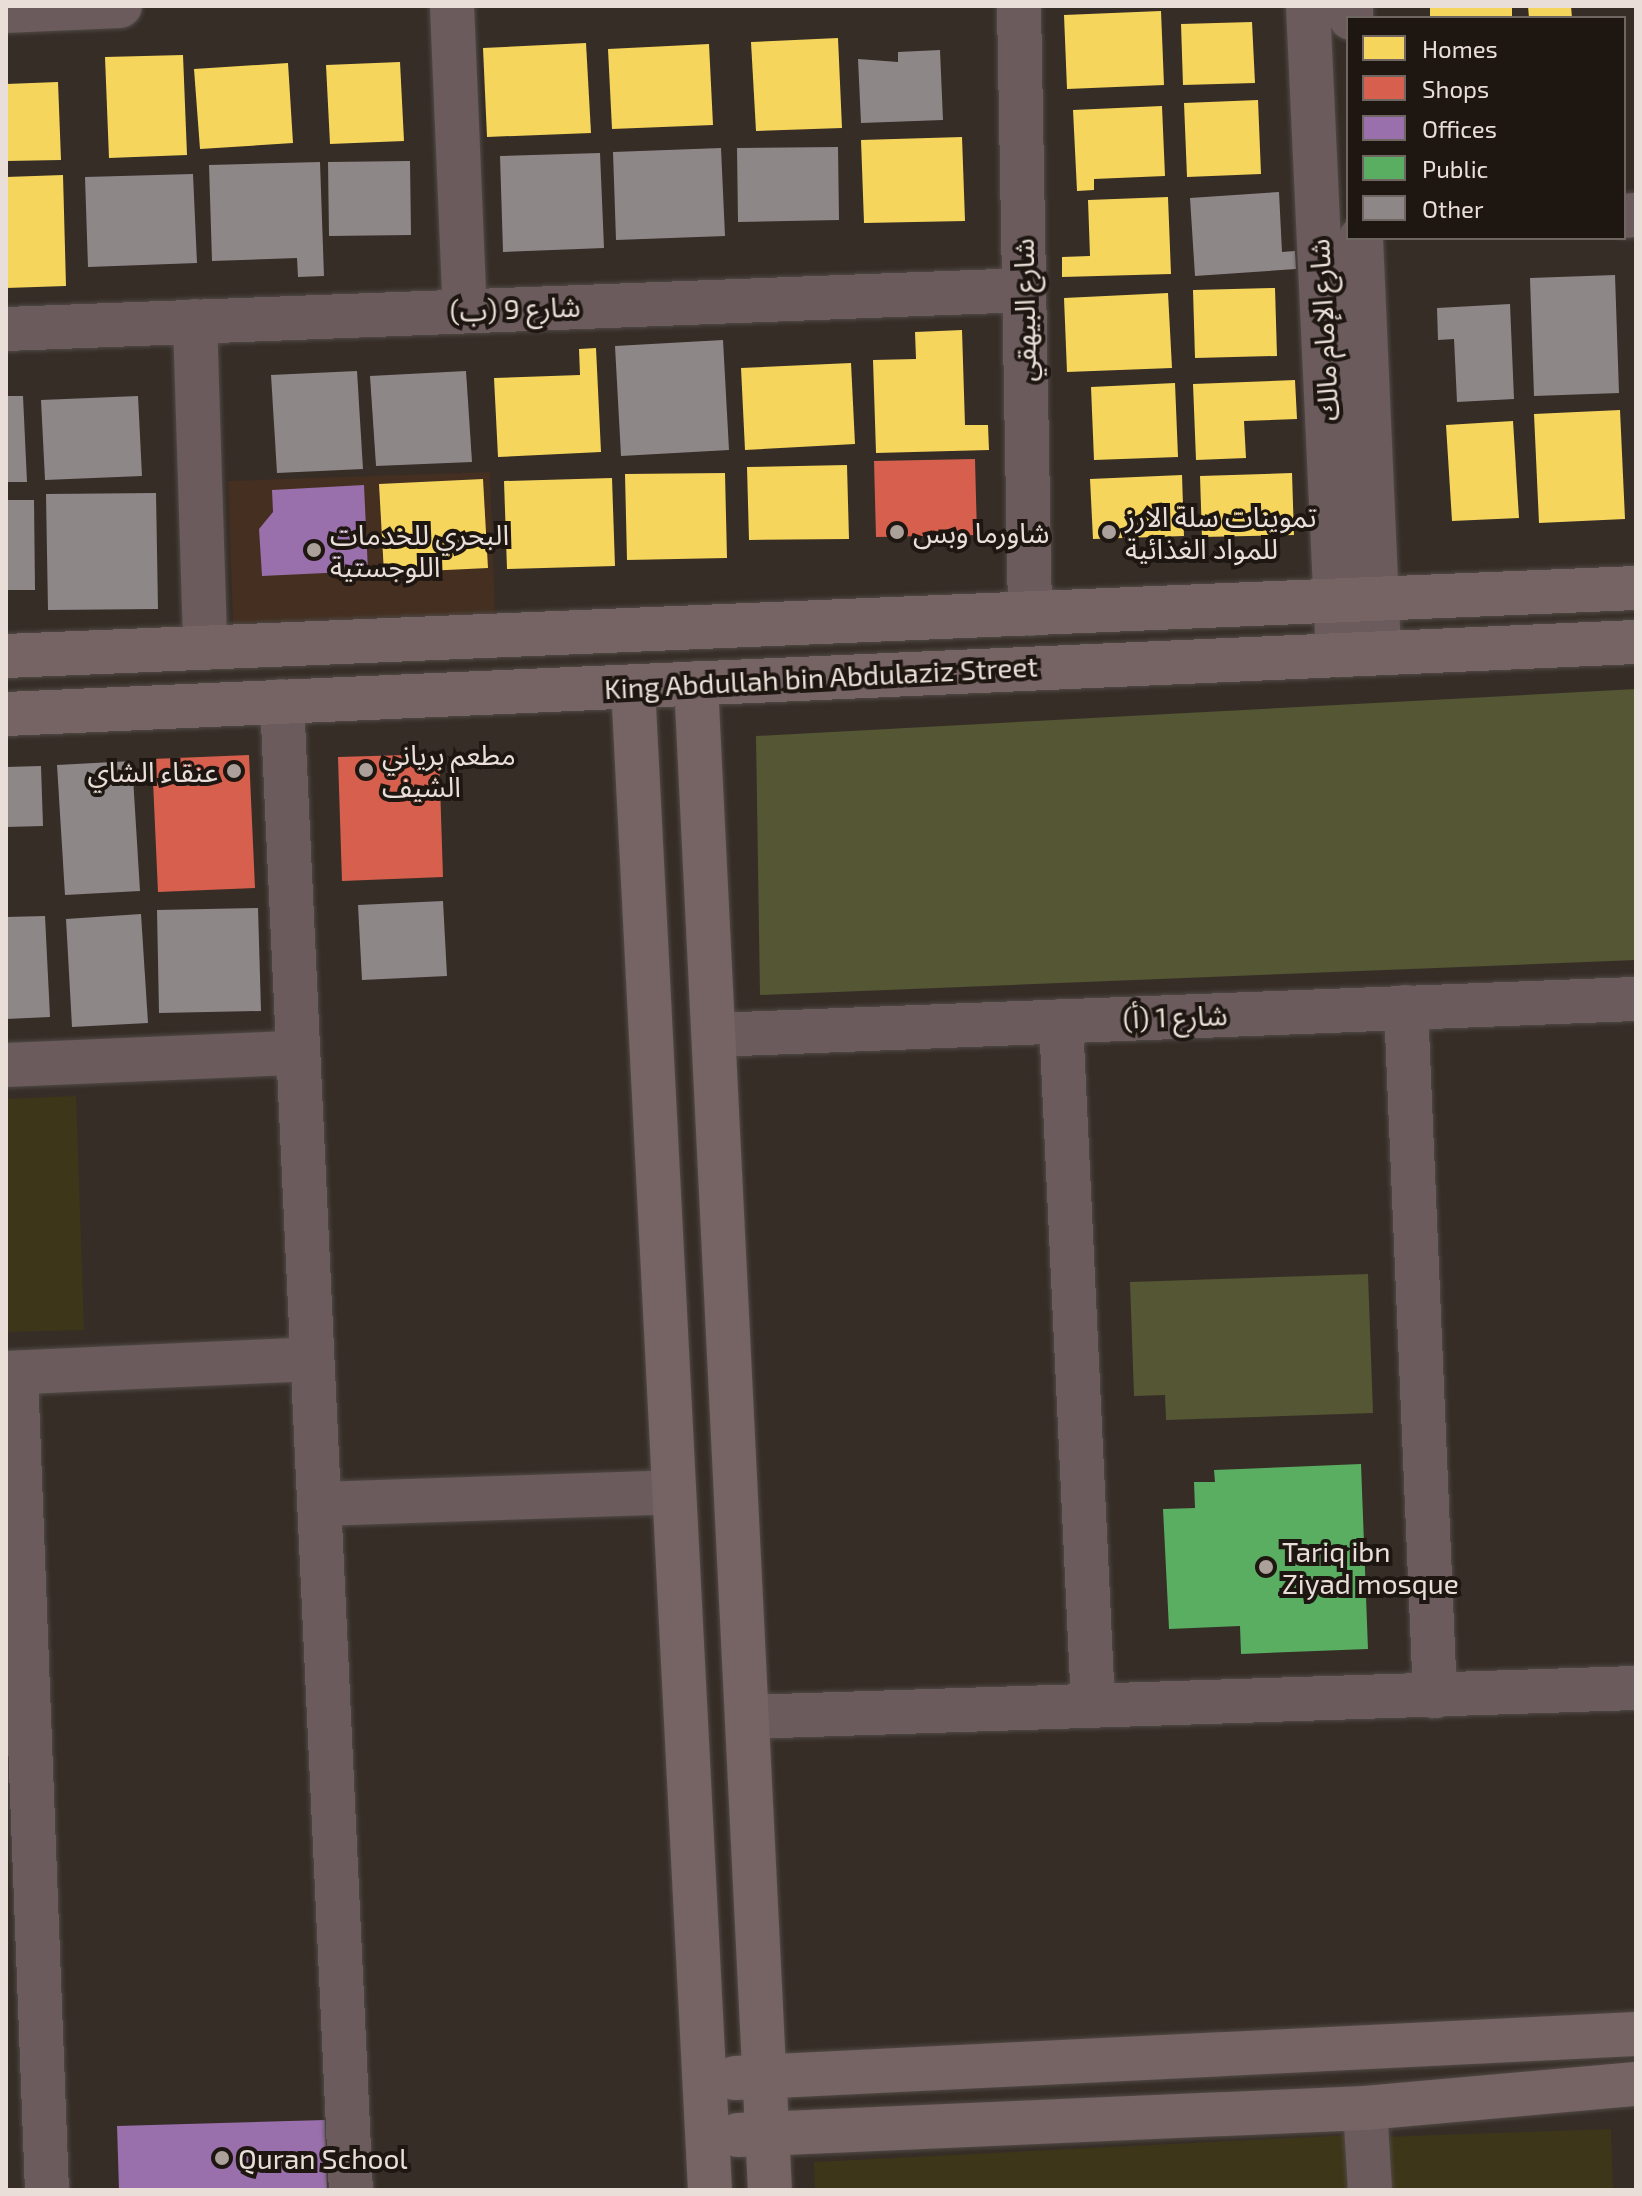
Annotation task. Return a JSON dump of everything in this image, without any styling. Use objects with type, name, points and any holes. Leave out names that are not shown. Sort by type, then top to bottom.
[{"type":"main road","name":"King Abdullah bin Abdulaziz Street","points":[[6,656],[1636,588]]},
{"type":"main road","name":"King Abdullah bin Abdulaziz Street","points":[[6,714],[1636,642]]},
{"type":"main road","points":[[696,683],[770,2190]]},
{"type":"main road","points":[[633,686],[710,2190]]},
{"type":"main road","points":[[705,2080],[1636,2034]]},
{"type":"main road","points":[[708,2137],[1365,2108],[1636,2084]]},
{"type":"street","points":[[6,11],[120,6]]},
{"type":"street","points":[[452,6],[465,310]]},
{"type":"street","name":"شارع البيهقي","points":[[1019,6],[1030,614]]},
{"type":"street","name":"شارع الإمام مالك","points":[[1308,6],[1358,654]]},
{"type":"street","name":"شارع الإمام مالك","points":[[1356,600],[1361,240]]},
{"type":"street","name":"شارع 9 (ب)","points":[[6,329],[1024,290]]},
{"type":"street","points":[[195,321],[205,648]]},
{"type":"street","points":[[282,701],[351,2190]]},
{"type":"street","name":"شارع 1 (أ)","points":[[714,1035],[1636,999]]},
{"type":"street","points":[[1406,1007],[1435,1696]]},
{"type":"street","points":[[1061,1021],[1093,1705]]},
{"type":"street","points":[[6,1065],[298,1053]]},
{"type":"street","points":[[47,2190],[22,1966],[11,1373],[312,1359]]},
{"type":"street","points":[[319,1504],[674,1492]]},
{"type":"street","points":[[747,1717],[1636,1688]]},
{"type":"street","points":[[1365,2108],[1370,2190]]},
{"type":"shaded area","points":[[490,472],[495,614],[233,623],[228,481]]},
{"type":"green space","points":[[1636,689],[1636,960],[760,995],[756,736]]},
{"type":"green space","points":[[1368,1274],[1373,1413],[1166,1420],[1165,1395],[1134,1396],[1130,1282]]},
{"type":"sand","points":[[76,1096],[84,1330],[6,1332],[6,1099]]},
{"type":"sand","points":[[1611,2129],[1613,2190],[1388,2190],[1386,2137]]},
{"type":"sand","points":[[1352,2135],[1355,2190],[815,2190],[814,2162]]},
{"type":"building: Homes","points":[[1430,6],[1512,6],[1512,16],[1430,16]]},
{"type":"building: Homes","points":[[1528,6],[1571,6],[1572,16],[1529,16]]},
{"type":"building: Homes","points":[[1161,11],[1164,85],[1067,89],[1064,15]]},
{"type":"building: Homes","points":[[1252,22],[1255,83],[1183,85],[1181,24]]},
{"type":"building: Homes","points":[[838,38],[842,128],[756,131],[751,42]]},
{"type":"building: Homes","points":[[586,43],[591,133],[487,137],[483,48]]},
{"type":"building: Homes","points":[[709,44],[713,125],[612,129],[608,49]]},
{"type":"building: Homes","points":[[183,55],[187,155],[109,158],[105,57]]},
{"type":"building: Homes","points":[[400,62],[404,141],[330,144],[326,65]]},
{"type":"building: Homes","points":[[288,63],[293,143],[200,149],[194,69]]},
{"type":"building: Homes","points":[[58,82],[61,160],[6,161],[6,84]]},
{"type":"building: Homes","points":[[1258,100],[1261,174],[1187,177],[1184,103]]},
{"type":"building: Homes","points":[[1162,106],[1165,176],[1094,179],[1094,190],[1077,191],[1073,110]]},
{"type":"building: Homes","points":[[962,137],[965,221],[864,223],[861,140]]},
{"type":"building: Homes","points":[[63,175],[66,286],[6,288],[6,177]]},
{"type":"building: Homes","points":[[1168,197],[1171,274],[1062,277],[1062,257],[1090,256],[1088,200]]},
{"type":"building: Homes","points":[[1275,288],[1277,356],[1195,358],[1193,290]]},
{"type":"building: Homes","points":[[1168,293],[1172,368],[1067,372],[1064,298]]},
{"type":"building: Homes","points":[[962,330],[965,425],[988,425],[989,450],[876,453],[873,360],[916,359],[915,332]]},
{"type":"building: Homes","points":[[596,348],[601,452],[498,457],[494,378],[580,375],[579,349]]},
{"type":"building: Homes","points":[[851,363],[855,444],[745,450],[741,368]]},
{"type":"building: Homes","points":[[1295,380],[1297,419],[1244,421],[1246,458],[1196,460],[1193,384]]},
{"type":"building: Homes","points":[[1175,383],[1178,457],[1094,460],[1091,387]]},
{"type":"building: Homes","points":[[1620,410],[1625,519],[1539,523],[1534,414]]},
{"type":"building: Homes","points":[[1513,421],[1519,518],[1452,521],[1446,425]]},
{"type":"building: Homes","points":[[847,465],[849,539],[749,540],[747,467]]},
{"type":"building: Homes","points":[[725,473],[727,558],[627,560],[625,474]]},
{"type":"building: Homes","points":[[1292,473],[1294,535],[1202,537],[1200,476]]},
{"type":"building: Homes","points":[[1182,475],[1184,536],[1093,539],[1090,479]]},
{"type":"building: Homes","points":[[612,478],[615,566],[507,569],[504,481]]},
{"type":"building: Homes","points":[[483,479],[488,568],[384,573],[379,484]]},
{"type":"building: Shops","points":[[975,459],[977,535],[876,537],[874,461]]},
{"type":"building: Shops","points":[[439,754],[443,877],[342,881],[338,757]]},
{"type":"building: Shops","points":[[249,755],[255,888],[158,892],[152,759]]},
{"type":"building: Offices","name":"البحري للخدمات اللوجستية","points":[[364,485],[368,571],[262,576],[259,529],[273,512],[272,490]]},
{"type":"building: Offices","name":"Quran School","points":[[325,2120],[327,2190],[119,2190],[117,2126]]},
{"type":"building: Public","name":"Tariq ibn Ziyad mosque","points":[[1361,1464],[1368,1649],[1241,1654],[1240,1626],[1169,1629],[1163,1509],[1195,1508],[1194,1482],[1215,1482],[1214,1470]]},
{"type":"building: Other","points":[[940,50],[943,120],[861,123],[858,59],[898,62],[898,52]]},
{"type":"building: Other","points":[[838,147],[839,220],[738,222],[737,148]]},
{"type":"building: Other","points":[[721,148],[725,236],[616,240],[613,152]]},
{"type":"building: Other","points":[[600,153],[604,248],[503,252],[500,156]]},
{"type":"building: Other","points":[[410,161],[411,235],[329,236],[328,162]]},
{"type":"building: Other","points":[[320,162],[324,276],[298,277],[297,258],[212,261],[209,165]]},
{"type":"building: Other","points":[[193,174],[197,263],[88,267],[85,177]]},
{"type":"building: Other","points":[[1279,192],[1282,252],[1295,251],[1296,269],[1195,276],[1190,198]]},
{"type":"building: Other","points":[[1615,275],[1619,393],[1534,396],[1530,278]]},
{"type":"building: Other","points":[[1510,304],[1514,399],[1457,402],[1454,339],[1438,340],[1437,308]]},
{"type":"building: Other","points":[[723,340],[729,450],[621,456],[615,346]]},
{"type":"building: Other","points":[[357,371],[363,469],[277,473],[271,375]]},
{"type":"building: Other","points":[[466,371],[472,462],[376,466],[370,376]]},
{"type":"building: Other","points":[[6,396],[23,396],[27,482],[6,482]]},
{"type":"building: Other","points":[[138,396],[142,476],[45,480],[41,400]]},
{"type":"building: Other","points":[[156,493],[158,609],[48,610],[46,494]]},
{"type":"building: Other","points":[[6,500],[34,500],[35,590],[6,590]]},
{"type":"building: Other","points":[[132,761],[140,891],[65,895],[57,765]]},
{"type":"building: Other","points":[[41,766],[43,826],[6,827],[6,767]]},
{"type":"building: Other","points":[[443,901],[447,976],[362,980],[358,905]]},
{"type":"building: Other","points":[[258,908],[261,1011],[159,1013],[157,910]]},
{"type":"building: Other","points":[[141,914],[148,1023],[72,1027],[66,919]]},
{"type":"building: Other","points":[[45,916],[50,1017],[6,1019],[6,917]]},
{"type":"place","name":"شاورما وبس","points":[[897,532]]},
{"type":"place","name":"تموينات سلة الارز للمواد الغذائية","points":[[1109,532]]},
{"type":"place","name":"البحري للخدمات اللوجستية","points":[[314,550]]},
{"type":"place","name":"مطعم برياني الشيف","points":[[366,770]]},
{"type":"place","name":"عنقاء الشاي","points":[[234,771]]},
{"type":"place","name":"Tariq ibn Ziyad mosque","points":[[1266,1567]]},
{"type":"place","name":"Quran School","points":[[222,2158]]}]
